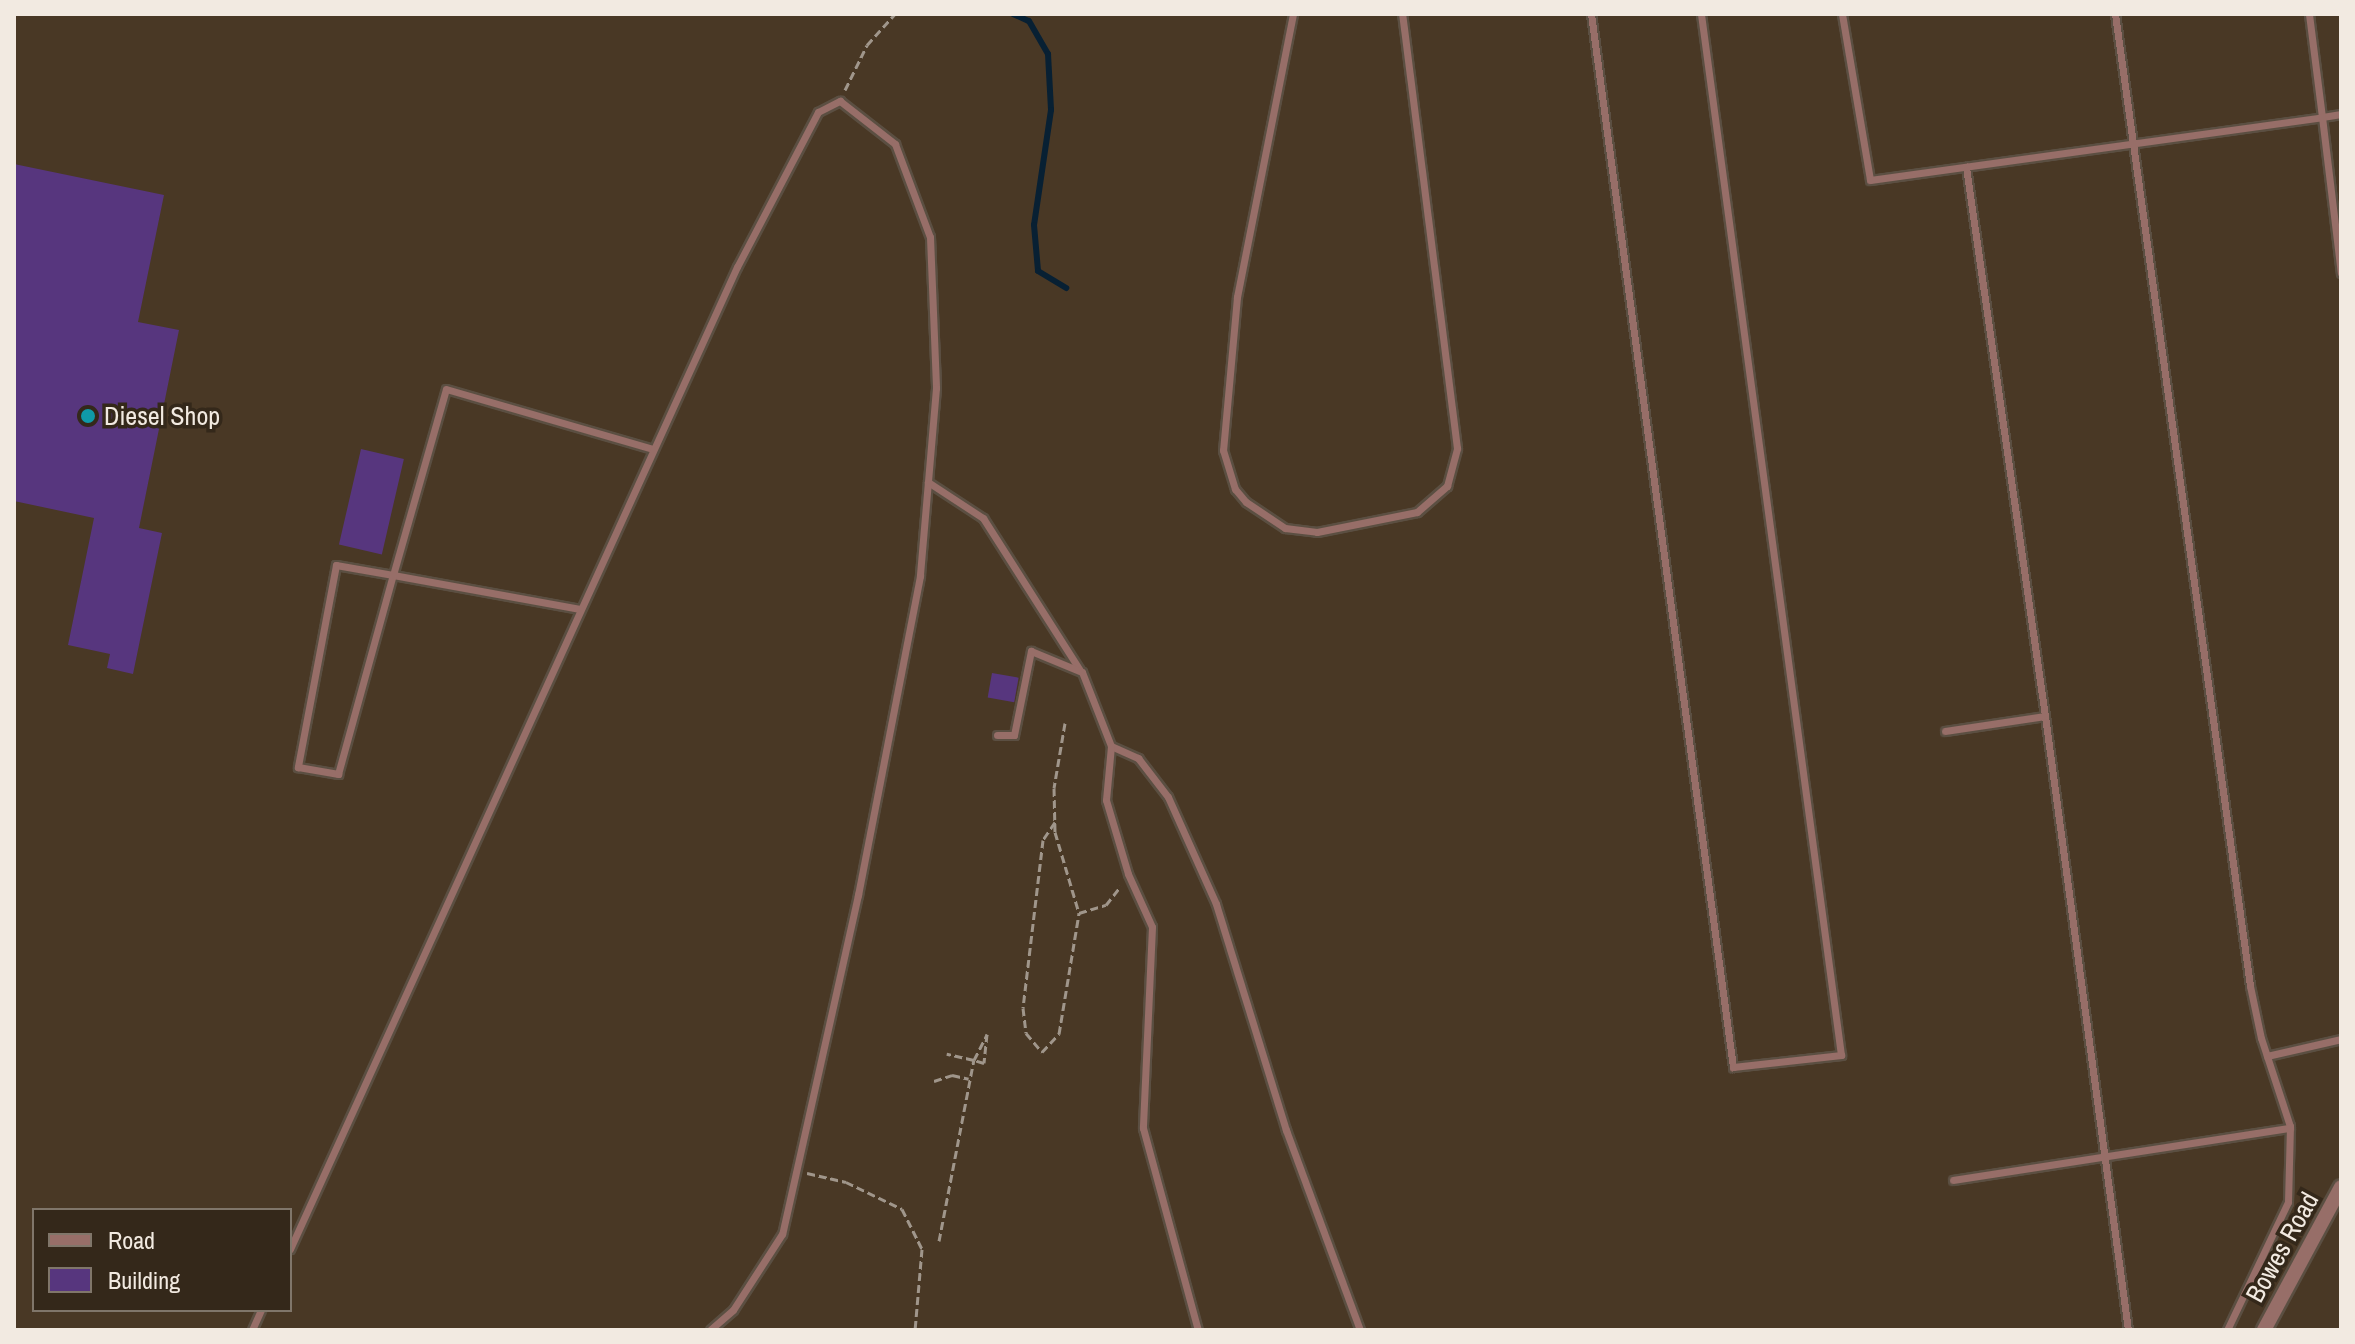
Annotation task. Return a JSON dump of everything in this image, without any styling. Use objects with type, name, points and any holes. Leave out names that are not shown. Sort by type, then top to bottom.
[{"type":"street","name":"Bowes Road","points":[[2264,1330],[2341,1187]]},
{"type":"lane","points":[[1293,14],[1237,297],[1223,450],[1235,489],[1246,502],[1285,528],[1317,532],[1417,512],[1447,486],[1457,448],[1402,14]]},
{"type":"lane","points":[[1591,14],[1733,1067],[1841,1055],[1701,14]]},
{"type":"lane","points":[[1842,14],[1870,180],[2341,114]]},
{"type":"lane","points":[[2115,14],[2250,986],[2267,1056],[2290,1128],[2288,1202],[2227,1330]]},
{"type":"lane","points":[[2309,14],[2341,273]]},
{"type":"lane","points":[[292,1245],[652,449],[818,112],[840,101],[895,144],[930,237],[936,388],[928,482],[914,607],[782,1234],[733,1310],[710,1330]]},
{"type":"lane","points":[[1966,167],[2045,716],[2128,1330]]},
{"type":"lane","points":[[580,609],[393,575],[336,565],[298,767],[338,774],[393,575],[446,389],[652,449]]},
{"type":"lane","points":[[928,482],[983,518],[1082,672],[1111,746],[1106,800],[1128,874],[1152,927],[1143,1128],[1198,1330]]},
{"type":"lane","points":[[997,735],[1014,735],[1031,651],[1082,672]]},
{"type":"lane","points":[[1945,731],[2045,716]]},
{"type":"lane","points":[[1111,746],[1138,758],[1168,797],[1216,904],[1286,1130],[1360,1330]]},
{"type":"lane","points":[[2267,1056],[2341,1039]]},
{"type":"lane","points":[[1953,1180],[2290,1128]]},
{"type":"path","points":[[840,101],[867,45],[895,14]]},
{"type":"path","points":[[1055,822],[1043,840],[1023,1008],[1026,1033],[1042,1052],[1059,1034],[1079,913],[1055,822],[1054,788],[1065,723]]},
{"type":"path","points":[[1079,913],[1106,905],[1128,874]]},
{"type":"path","points":[[939,1241],[974,1060],[985,1033],[989,1039],[984,1063],[974,1060],[947,1054]]},
{"type":"path","points":[[934,1081],[952,1075],[970,1079]]},
{"type":"path","points":[[796,1170],[846,1182],[902,1209],[922,1249],[915,1330]]},
{"type":"shaded area","points":[[14,14],[2341,14],[2341,1330],[14,1330]]},
{"type":"building","name":"Diesel Shop","points":[[14,164],[164,195],[138,322],[179,330],[139,528],[162,533],[133,674],[107,668],[110,654],[68,645],[94,518],[14,501]]},
{"type":"building","points":[[361,449],[404,459],[382,554],[339,544]]},
{"type":"building","points":[[992,673],[1019,678],[1014,702],[988,698]]},
{"type":"waterway","points":[[1013,14],[1029,21],[1048,54],[1051,110],[1034,225],[1038,271],[1066,288]]},
{"type":"place","name":"Diesel Shop","points":[[88,416]]}]
